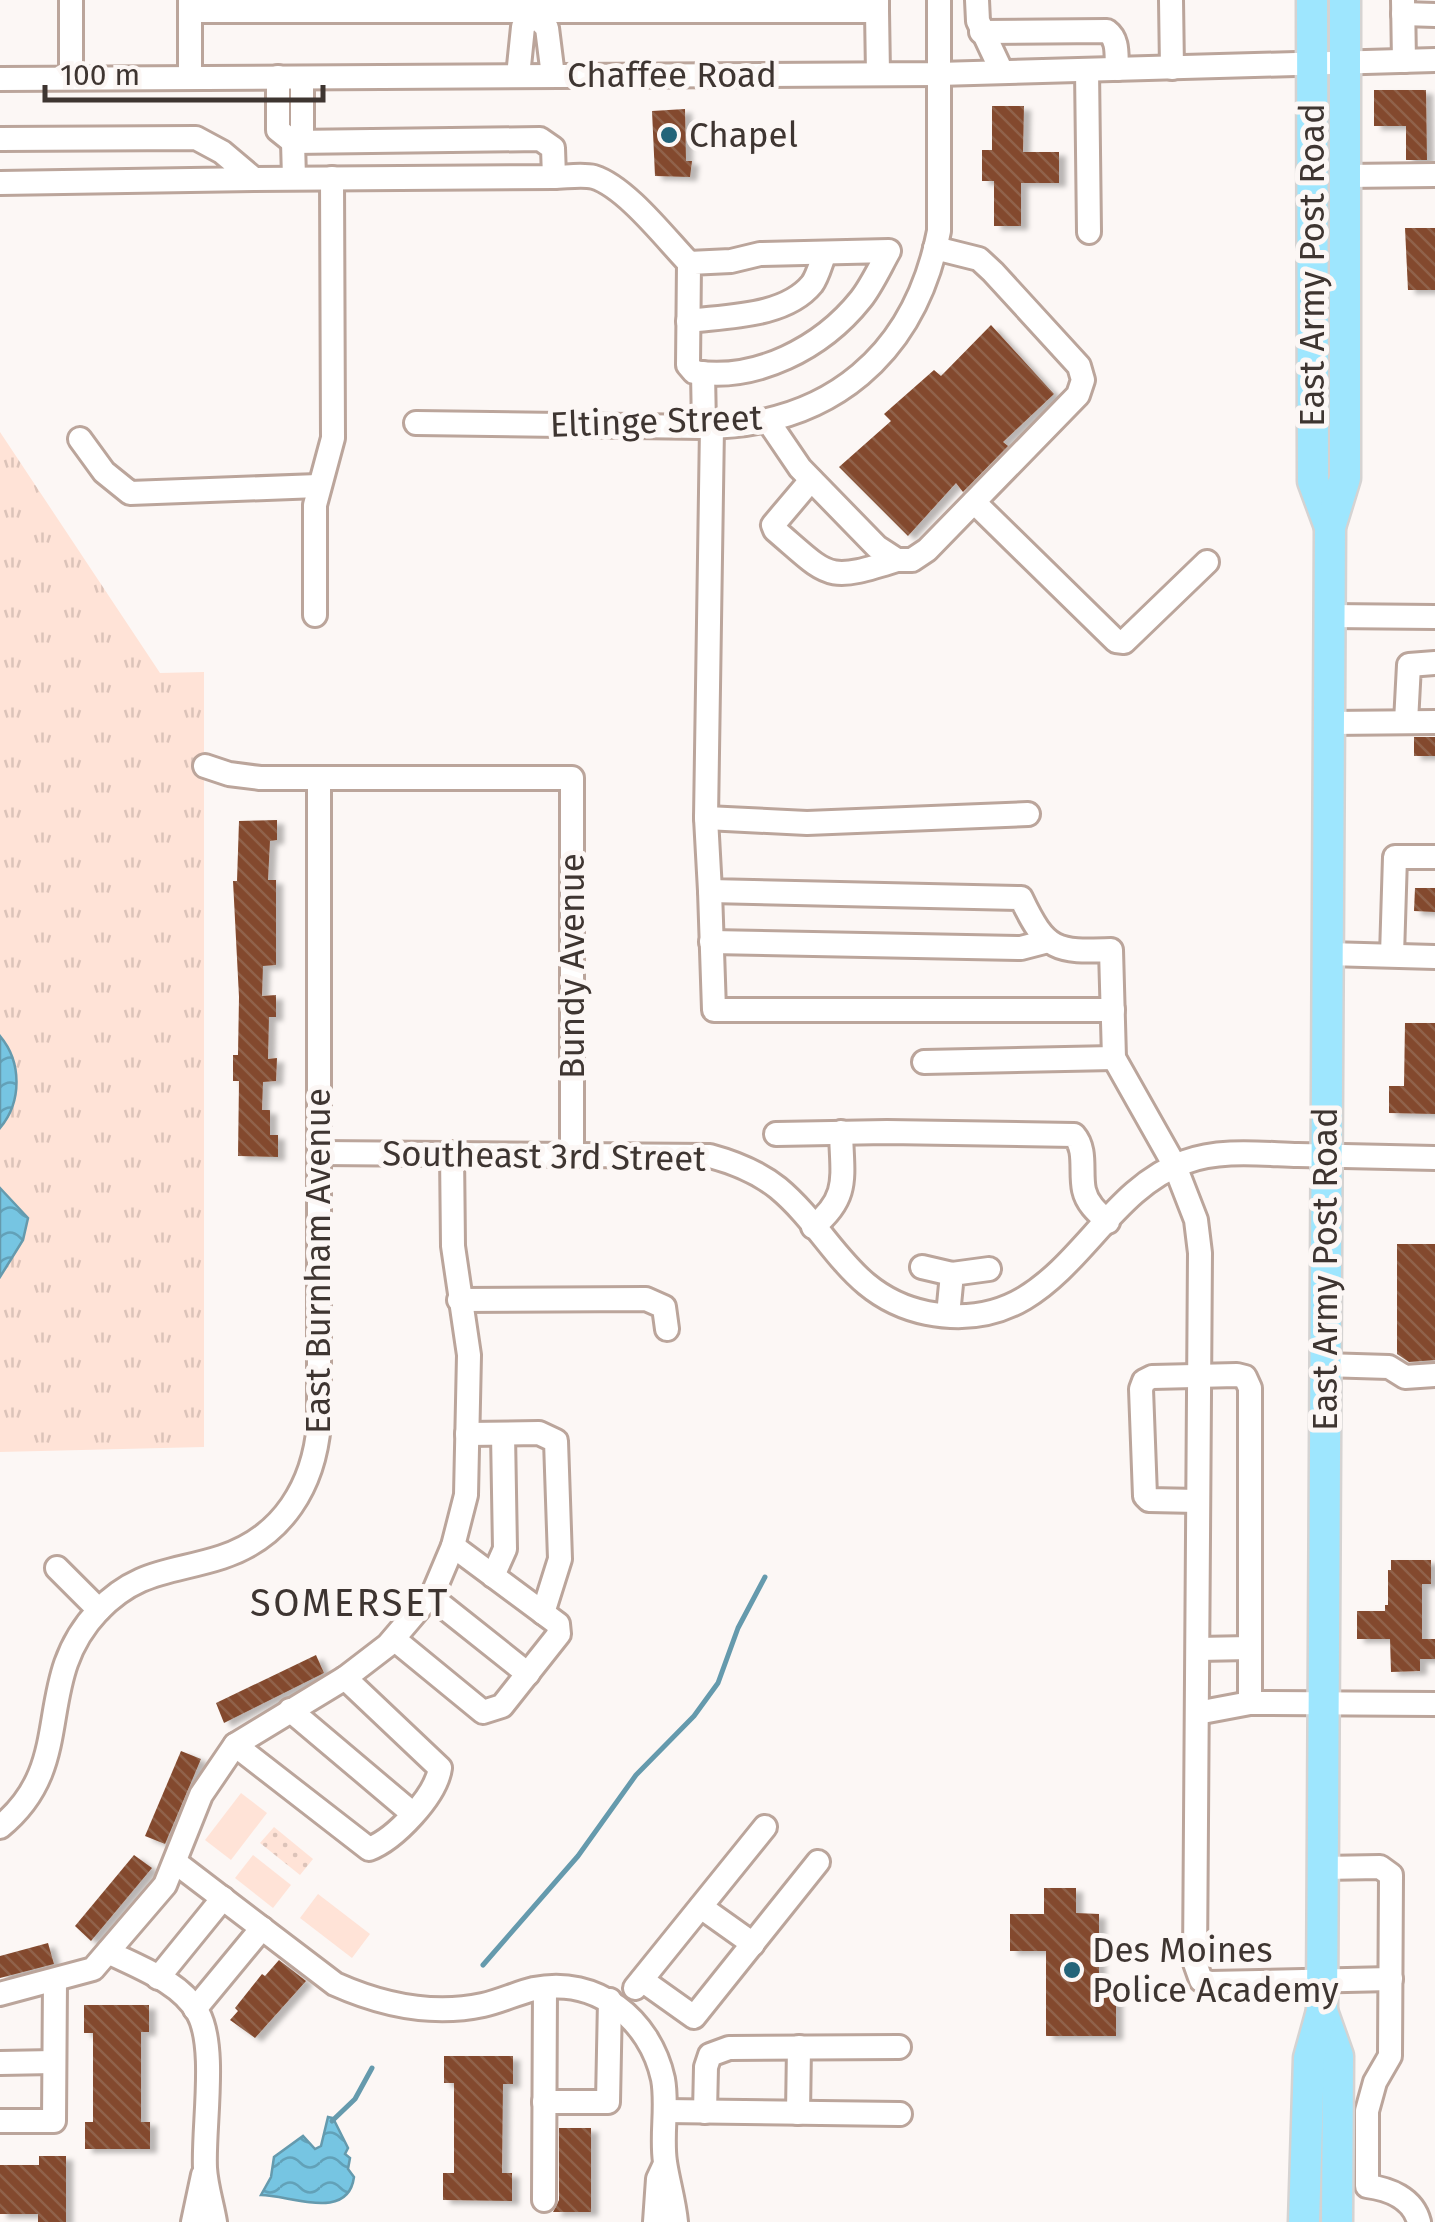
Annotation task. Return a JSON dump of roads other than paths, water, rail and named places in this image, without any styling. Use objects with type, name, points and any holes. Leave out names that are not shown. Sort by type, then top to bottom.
[{"type":"main road","name":"East Army Post Road","points":[[1312,0],[1313,480],[1330,527]]},
{"type":"main road","name":"East Army Post Road","points":[[1304,2222],[1309,2058],[1322,1996],[1330,527],[1345,478],[1345,0]]},
{"type":"main road","name":"East Army Post Road","points":[[1322,1996],[1338,2056],[1352,2186],[1338,2222]]},
{"type":"street","points":[[71,0],[71,78]]},
{"type":"street","name":"Eltinge Street","points":[[416,423],[708,427],[768,420],[814,405],[868,369],[910,318],[934,254],[938,231],[939,0]]},
{"type":"street","points":[[978,0],[981,32],[1002,72]]},
{"type":"street","points":[[1171,0],[1172,68]]},
{"type":"street","points":[[190,78],[190,6],[878,5],[878,74]]},
{"type":"street","points":[[518,76],[522,27],[533,6]]},
{"type":"street","points":[[533,6],[547,28],[553,76]]},
{"type":"street","points":[[1404,61],[1403,7],[1435,15]]},
{"type":"street","points":[[981,32],[1107,31],[1116,44],[1116,69]]},
{"type":"street","name":"Chaffee Road","points":[[0,78],[938,74],[1435,60]]},
{"type":"street","points":[[1088,70],[1089,232]]},
{"type":"street","points":[[290,77],[302,132],[293,142],[294,178]]},
{"type":"street","points":[[0,139],[196,138],[222,152],[254,179]]},
{"type":"street","points":[[293,142],[540,138],[553,148],[554,177]]},
{"type":"street","points":[[387,139],[387,178]]},
{"type":"street","points":[[1345,176],[1435,175]]},
{"type":"street","points":[[0,183],[588,176],[628,201],[689,263],[688,365],[694,372],[704,373],[760,369],[798,352],[861,299],[889,252]]},
{"type":"street","points":[[316,615],[315,506],[332,438],[332,178]]},
{"type":"street","points":[[689,263],[731,261],[760,254],[889,252],[980,260],[1079,366],[1083,380],[1078,395],[927,550],[912,560],[897,560],[852,574],[824,572],[773,524],[812,480]]},
{"type":"street","points":[[688,321],[756,313],[788,300],[812,284],[825,254]]},
{"type":"street","points":[[704,373],[708,427],[706,818],[714,1010],[1113,1010]]},
{"type":"street","points":[[768,420],[800,468],[878,547],[897,560]]},
{"type":"street","points":[[80,439],[104,472],[130,494],[318,486]]},
{"type":"street","points":[[974,502],[1116,641],[1124,642],[1206,562]]},
{"type":"street","points":[[1330,616],[1435,617]]},
{"type":"street","points":[[1406,722],[1409,665],[1435,663]]},
{"type":"street","points":[[1329,723],[1435,722]]},
{"type":"street","points":[[206,766],[260,778],[320,778]]},
{"type":"street","name":"Bundy Avenue","points":[[320,778],[572,778],[572,1153]]},
{"type":"street","name":"East Burnham Avenue","points":[[0,1827],[15,1815],[42,1778],[59,1678],[82,1630],[99,1610],[141,1579],[242,1549],[284,1518],[300,1496],[317,1449],[320,778]]},
{"type":"street","points":[[706,818],[806,823],[1028,814]]},
{"type":"street","points":[[1392,955],[1395,856],[1435,856]]},
{"type":"street","points":[[710,892],[1022,898],[1032,920],[1048,940],[1065,952],[1112,950],[1114,1058],[1175,1166],[1196,1220],[1198,1236],[1194,1963],[1201,1980],[1210,1983],[1322,1996],[1391,1979]]},
{"type":"street","points":[[712,942],[1021,948],[1048,940]]},
{"type":"street","points":[[1328,954],[1435,957]]},
{"type":"street","points":[[924,1062],[1114,1058]]},
{"type":"street","points":[[813,1227],[837,1203],[842,1184],[841,1132]]},
{"type":"street","points":[[776,1134],[1074,1135],[1081,1145],[1084,1192],[1108,1222]]},
{"type":"street","name":"Southeast 3rd Street","points":[[320,1153],[683,1153],[735,1162],[780,1190],[858,1278],[878,1294],[902,1305],[948,1315],[980,1313],[1028,1296],[1050,1281],[1136,1193],[1175,1166],[1204,1156],[1435,1158]]},
{"type":"street","points":[[0,1994],[93,1969],[165,1884],[202,1795],[235,1745],[345,1678],[394,1639],[430,1596],[452,1546],[466,1495],[468,1355],[453,1246],[452,1153]]},
{"type":"street","points":[[922,1267],[952,1274],[988,1269]]},
{"type":"street","points":[[948,1315],[952,1274]]},
{"type":"street","points":[[459,1300],[646,1299],[664,1307],[667,1330]]},
{"type":"street","points":[[1324,1364],[1389,1367],[1404,1377],[1435,1376]]},
{"type":"street","points":[[1198,1501],[1150,1500],[1145,1496],[1141,1389],[1152,1376],[1245,1377],[1250,1388],[1250,1703]]},
{"type":"street","points":[[467,1434],[539,1433],[556,1442],[560,1559],[542,1613]]},
{"type":"street","points":[[493,1576],[505,1549],[503,1434]]},
{"type":"street","points":[[394,1639],[483,1712],[502,1706],[558,1634],[558,1624],[452,1546]]},
{"type":"street","points":[[57,1568],[99,1610]]},
{"type":"street","points":[[430,1596],[528,1674]]},
{"type":"street","points":[[1198,1650],[1250,1648]]},
{"type":"street","points":[[235,1745],[369,1850],[388,1842],[438,1782],[440,1768],[345,1678]]},
{"type":"street","points":[[1197,1713],[1250,1703],[1435,1704]]},
{"type":"street","points":[[290,1710],[412,1813]]},
{"type":"street","points":[[544,2102],[608,2102],[615,2003],[642,1980],[765,1827]]},
{"type":"street","points":[[175,1862],[335,1984],[386,2003],[449,2009],[545,1988],[580,1988],[615,2003],[647,2039],[656,2056],[665,2111],[665,2164],[676,2222]]},
{"type":"street","points":[[642,1980],[694,2017],[818,1862]]},
{"type":"street","points":[[1322,1868],[1380,1867],[1392,1875],[1390,2056],[1375,2082],[1352,2186],[1388,2188],[1416,2210],[1418,2222]]},
{"type":"street","points":[[158,1978],[223,1898]]},
{"type":"street","points":[[701,1907],[752,1944]]},
{"type":"street","points":[[195,2009],[262,1928]]},
{"type":"street","points":[[108,1952],[158,1978],[186,1998],[204,2031],[204,2172],[193,2222]]},
{"type":"street","points":[[0,2121],[54,2121],[55,1980]]},
{"type":"street","points":[[544,2200],[545,1988]]},
{"type":"street","points":[[705,2112],[710,2054],[729,2048],[899,2047]]},
{"type":"street","points":[[798,2113],[799,2048]]},
{"type":"street","points":[[0,2063],[54,2062]]},
{"type":"street","points":[[1338,2082],[1375,2082]]},
{"type":"street","points":[[665,2111],[900,2114]]},
{"type":"street","points":[[654,2222],[658,2180],[665,2164]]},
{"type":"street","points":[[204,2172],[214,2222]]},
{"type":"water","points":[[0,1036],[12,1058],[16,1082],[12,1106],[0,1128]]},
{"type":"water","points":[[0,1188],[28,1218],[23,1240],[0,1277]]},
{"type":"water","points":[[328,2117],[333,2118],[348,2148],[348,2169],[354,2177],[349,2191],[341,2199],[316,2203],[261,2195],[271,2177],[274,2157],[303,2136],[315,2149],[321,2146]]},
{"type":"waterway","points":[[483,1965],[578,1856],[636,1775],[694,1716],[718,1683],[738,1628],[765,1577]]},
{"type":"waterway","points":[[332,2121],[355,2099],[372,2068]]},
{"type":"place","name":"Chapel","points":[[669,135]]},
{"type":"place","name":"Des Moines Police Academy","points":[[1072,1970]]},
{"type":"district","name":"SOMERSET","points":[[350,1603]]}]
